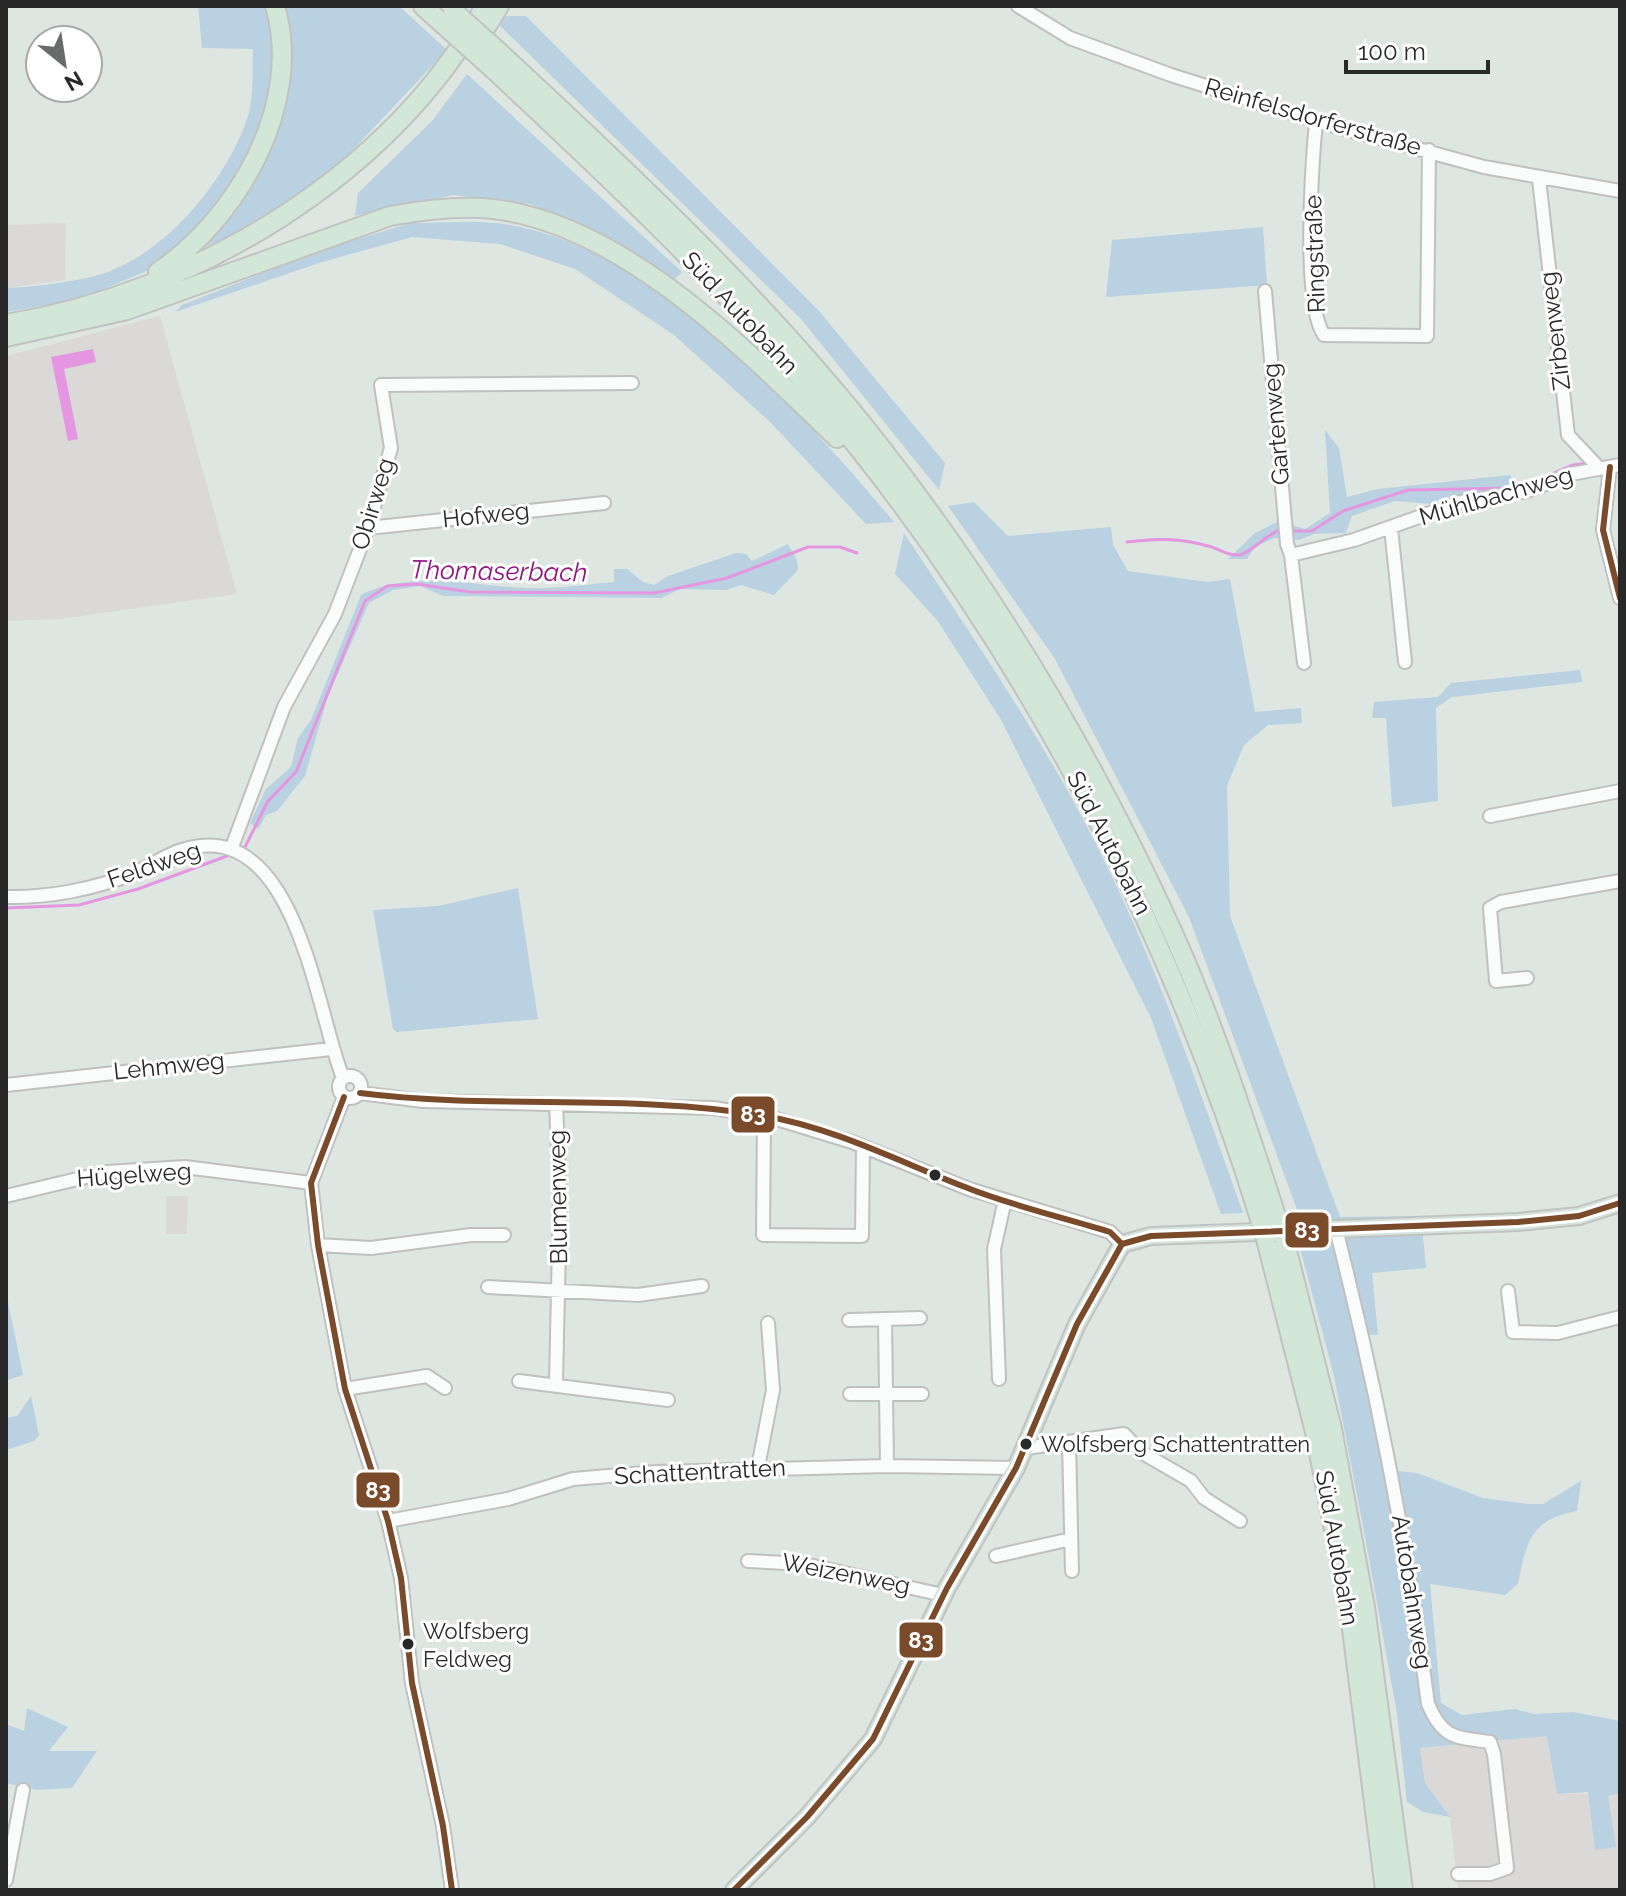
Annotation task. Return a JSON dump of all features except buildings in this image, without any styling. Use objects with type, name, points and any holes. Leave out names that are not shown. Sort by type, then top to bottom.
[{"type":"highway","points":[[137,286],[204,236],[248,177],[264,140],[276,99],[280,59],[275,6]]},
{"type":"highway","name":"Süd Autobahn","points":[[423,6],[448,14],[733,302],[888,486],[993,636],[1043,716],[1109,837],[1158,939],[1273,1230],[1350,1613],[1385,1890]]},
{"type":"highway","points":[[6,324],[74,308],[181,271],[244,240],[295,209],[353,164],[410,110],[447,64],[485,6]]},
{"type":"highway","points":[[85,319],[200,275],[294,223],[328,199],[413,123],[459,68],[499,6]]},
{"type":"highway","name":"Süd Autobahn","points":[[495,60],[618,162],[748,293],[882,449],[982,588],[1057,707],[1124,829],[1174,935],[1226,1063],[1332,1429],[1365,1607],[1403,1890]]},
{"type":"highway","points":[[6,337],[172,295],[375,220],[422,211],[493,209],[540,219],[585,239],[638,268],[693,306],[752,353],[861,466],[888,486]]},
{"type":"main road","points":[[734,1890],[807,1817],[873,1739],[943,1595],[1016,1468],[1077,1324],[1122,1244],[1151,1236],[1457,1226],[1579,1216],[1620,1203]]},
{"type":"street","name":"Reinfelsdorferstraße","points":[[1018,6],[1070,38],[1171,75],[1316,121],[1539,179],[1620,191]]},
{"type":"street","name":"Ringstraße","points":[[1316,121],[1312,206],[1314,300],[1317,324],[1324,335],[1427,336],[1429,150]]},
{"type":"street","name":"Zirbenweg","points":[[1539,179],[1568,435],[1603,465]]},
{"type":"street","name":"Gartenweg","points":[[1265,291],[1287,544],[1291,555],[1304,663]]},
{"type":"street","name":"Obirweg","points":[[232,847],[284,707],[335,614],[368,528],[391,448],[381,385],[632,383]]},
{"type":"street","name":"Mühlbachweg","points":[[1291,555],[1391,528],[1461,502],[1527,491],[1603,465]]},
{"type":"street","points":[[1603,465],[1603,530],[1620,598]]},
{"type":"street","name":"Hofweg","points":[[368,528],[604,503]]},
{"type":"street","points":[[1391,528],[1405,662]]},
{"type":"street","points":[[1490,816],[1620,791]]},
{"type":"street","name":"Feldweg","points":[[6,897],[81,889],[133,874],[177,852],[205,845],[232,847],[246,856],[270,884],[298,930],[315,976],[331,1049],[343,1078]]},
{"type":"street","points":[[1527,978],[1496,981],[1490,908],[1501,902],[1620,881]]},
{"type":"street","name":"Lehmweg","points":[[6,1085],[331,1049]]},
{"type":"street","points":[[344,1097],[339,1088],[343,1078],[357,1078],[360,1093]]},
{"type":"street","points":[[344,1097],[353,1098],[360,1093],[423,1101],[713,1108],[764,1116],[863,1146],[1005,1200],[1110,1232],[1122,1244]]},
{"type":"street","points":[[344,1097],[311,1183],[318,1245],[345,1389],[388,1521],[401,1578],[412,1683],[443,1826],[452,1890]]},
{"type":"street","name":"Blumenweg","points":[[556,1104],[559,1289],[556,1383]]},
{"type":"street","points":[[764,1116],[763,1235],[862,1236],[863,1146]]},
{"type":"street","name":"Hügelweg","points":[[6,1196],[107,1172],[185,1167],[311,1183]]},
{"type":"street","points":[[999,1379],[994,1249],[1005,1200]]},
{"type":"street","name":"Autobahnweg","points":[[1336,1229],[1386,1436],[1428,1704],[1436,1724],[1451,1736],[1490,1742],[1494,1754],[1507,1868],[1490,1874],[1458,1874]]},
{"type":"street","points":[[318,1245],[371,1248],[471,1235],[504,1235]]},
{"type":"street","name":"Blumenweg","points":[[488,1287],[638,1295],[702,1286]]},
{"type":"street","points":[[1508,1291],[1513,1332],[1558,1333],[1620,1317]]},
{"type":"street","points":[[849,1320],[920,1318]]},
{"type":"street","points":[[885,1319],[887,1466]]},
{"type":"street","points":[[758,1467],[773,1390],[768,1323]]},
{"type":"street","points":[[345,1389],[427,1376],[445,1388]]},
{"type":"street","points":[[519,1381],[556,1383],[668,1400]]},
{"type":"street","points":[[850,1394],[922,1394]]},
{"type":"street","points":[[1026,1448],[1124,1434],[1141,1452],[1191,1481],[1204,1498],[1240,1521]]},
{"type":"street","points":[[1069,1442],[1072,1571]]},
{"type":"street","name":"Schattentratten","points":[[388,1521],[508,1499],[573,1479],[758,1467],[1016,1468]]},
{"type":"street","points":[[996,1556],[1071,1539]]},
{"type":"street","name":"Weizenweg","points":[[748,1561],[804,1564],[943,1595]]},
{"type":"street","points":[[6,1880],[23,1790]]},
{"type":"shaded area","points":[[198,6],[399,6],[447,50],[337,167],[255,226],[77,300],[6,312],[6,288],[91,277],[117,268],[142,254],[188,215],[224,166],[238,141],[250,108],[253,49],[202,48]]},
{"type":"shaded area","points":[[505,16],[526,16],[819,311],[945,463],[939,490],[801,319],[499,25]]},
{"type":"shaded area","points":[[467,74],[682,272],[674,280],[599,232],[530,204],[453,195],[355,216],[358,193],[432,121]]},
{"type":"shaded area","points":[[6,212],[7,225],[66,223],[65,280],[6,288]]},
{"type":"shaded area","points":[[410,223],[494,223],[550,235],[607,260],[662,295],[716,337],[767,383],[894,522],[866,524],[770,422],[674,335],[575,269],[500,244],[412,237],[322,262],[175,312],[182,305],[313,253]]},
{"type":"shaded area","points":[[1263,227],[1267,285],[1106,297],[1112,240]]},
{"type":"shaded area","points":[[160,316],[237,594],[60,619],[6,621],[6,356]]},
{"type":"shaded area","points":[[93,349],[96,362],[64,369],[78,439],[68,441],[51,357]]},
{"type":"shaded area","points":[[1325,430],[1339,448],[1347,497],[1378,489],[1510,475],[1518,489],[1432,504],[1395,501],[1352,516],[1346,533],[1314,534],[1299,540],[1274,538],[1255,547],[1247,559],[1228,559],[1255,533],[1279,521],[1305,529],[1330,513]]},
{"type":"shaded area","points":[[974,502],[1008,536],[1111,527],[1113,545],[1128,571],[1208,582],[1230,579],[1255,712],[1301,708],[1302,723],[1268,725],[1244,745],[1227,786],[1230,916],[1340,1217],[1421,1216],[1426,1268],[1372,1273],[1378,1335],[1359,1334],[1388,1470],[1417,1473],[1483,1498],[1528,1504],[1543,1504],[1581,1481],[1577,1511],[1550,1520],[1533,1535],[1524,1556],[1518,1584],[1505,1595],[1430,1584],[1441,1703],[1462,1715],[1515,1709],[1534,1714],[1573,1712],[1620,1721],[1620,1793],[1608,1796],[1616,1847],[1595,1850],[1588,1792],[1557,1794],[1547,1736],[1420,1748],[1425,1783],[1450,1817],[1423,1812],[1407,1802],[1397,1714],[1366,1542],[1334,1376],[1301,1252],[1302,1223],[1189,917],[1055,659],[948,506]]},
{"type":"shaded area","points":[[904,533],[1036,736],[1106,864],[1162,993],[1243,1213],[1221,1214],[1151,1018],[1000,718],[937,620],[895,574]]},
{"type":"shaded area","points":[[788,544],[797,560],[798,570],[774,595],[741,585],[726,590],[680,589],[661,598],[443,596],[420,586],[393,590],[369,603],[328,696],[305,776],[277,811],[266,815],[258,829],[250,823],[266,789],[291,767],[298,738],[311,720],[361,595],[380,587],[421,581],[527,588],[614,582],[614,569],[627,569],[643,582],[654,585],[668,576],[736,553],[746,554],[752,561]]},
{"type":"shaded area","points":[[1580,670],[1582,682],[1452,697],[1436,708],[1438,801],[1392,807],[1386,718],[1372,718],[1374,702],[1438,697],[1451,683]]},
{"type":"shaded area","points":[[518,888],[538,1019],[397,1032],[393,1029],[373,910],[438,906]]},
{"type":"shaded area","points":[[166,1196],[188,1196],[187,1234],[166,1234]]},
{"type":"shaded area","points":[[6,1292],[23,1375],[8,1380],[6,1357]]},
{"type":"shaded area","points":[[31,1396],[39,1435],[34,1441],[6,1450],[6,1418],[17,1416]]},
{"type":"shaded area","points":[[27,1708],[68,1727],[49,1751],[97,1751],[72,1788],[37,1790],[6,1783],[6,1724],[24,1731]]},
{"type":"shaded area","points":[[1548,1736],[1557,1794],[1620,1793],[1620,1890],[1458,1890],[1450,1817],[1425,1783],[1420,1748]]},
{"type":"waterway","name":"Thomaserbach","points":[[1600,462],[1620,459]]},
{"type":"waterway","name":"Thomaserbach","points":[[1290,531],[1312,531],[1343,511],[1408,490],[1510,488],[1528,484],[1573,465],[1589,463]]},
{"type":"waterway","name":"Thomaserbach","points":[[1127,542],[1178,540],[1238,555],[1280,530]]},
{"type":"waterway","name":"Thomaserbach","points":[[245,847],[268,801],[296,772],[365,601],[387,586],[417,584],[470,592],[654,593],[727,578],[808,547],[840,547],[857,553]]},
{"type":"waterway","name":"Thomaserbach","points":[[6,908],[79,905],[138,889],[227,856]]},
{"type":"transit line","name":"83","points":[[1610,467],[1603,530],[1620,598]]},
{"type":"transit line","name":"83","points":[[360,1093],[461,1101],[664,1105],[715,1109],[791,1121],[841,1137],[1001,1200],[1110,1232],[1122,1244]]},
{"type":"transit line","name":"83","points":[[344,1097],[311,1183],[318,1245],[345,1389],[388,1521],[401,1578],[412,1683],[443,1826],[452,1890]]},
{"type":"transit line","name":"83","points":[[734,1890],[807,1817],[873,1739],[947,1588],[1016,1468],[1077,1324],[1122,1244],[1151,1236],[1518,1222],[1579,1216],[1620,1203]]},
{"type":"place","name":"Wolfsberg Schattentratten","points":[[1026,1444]]},
{"type":"place","name":"Wolfsberg Feldweg","points":[[408,1644]]}]
